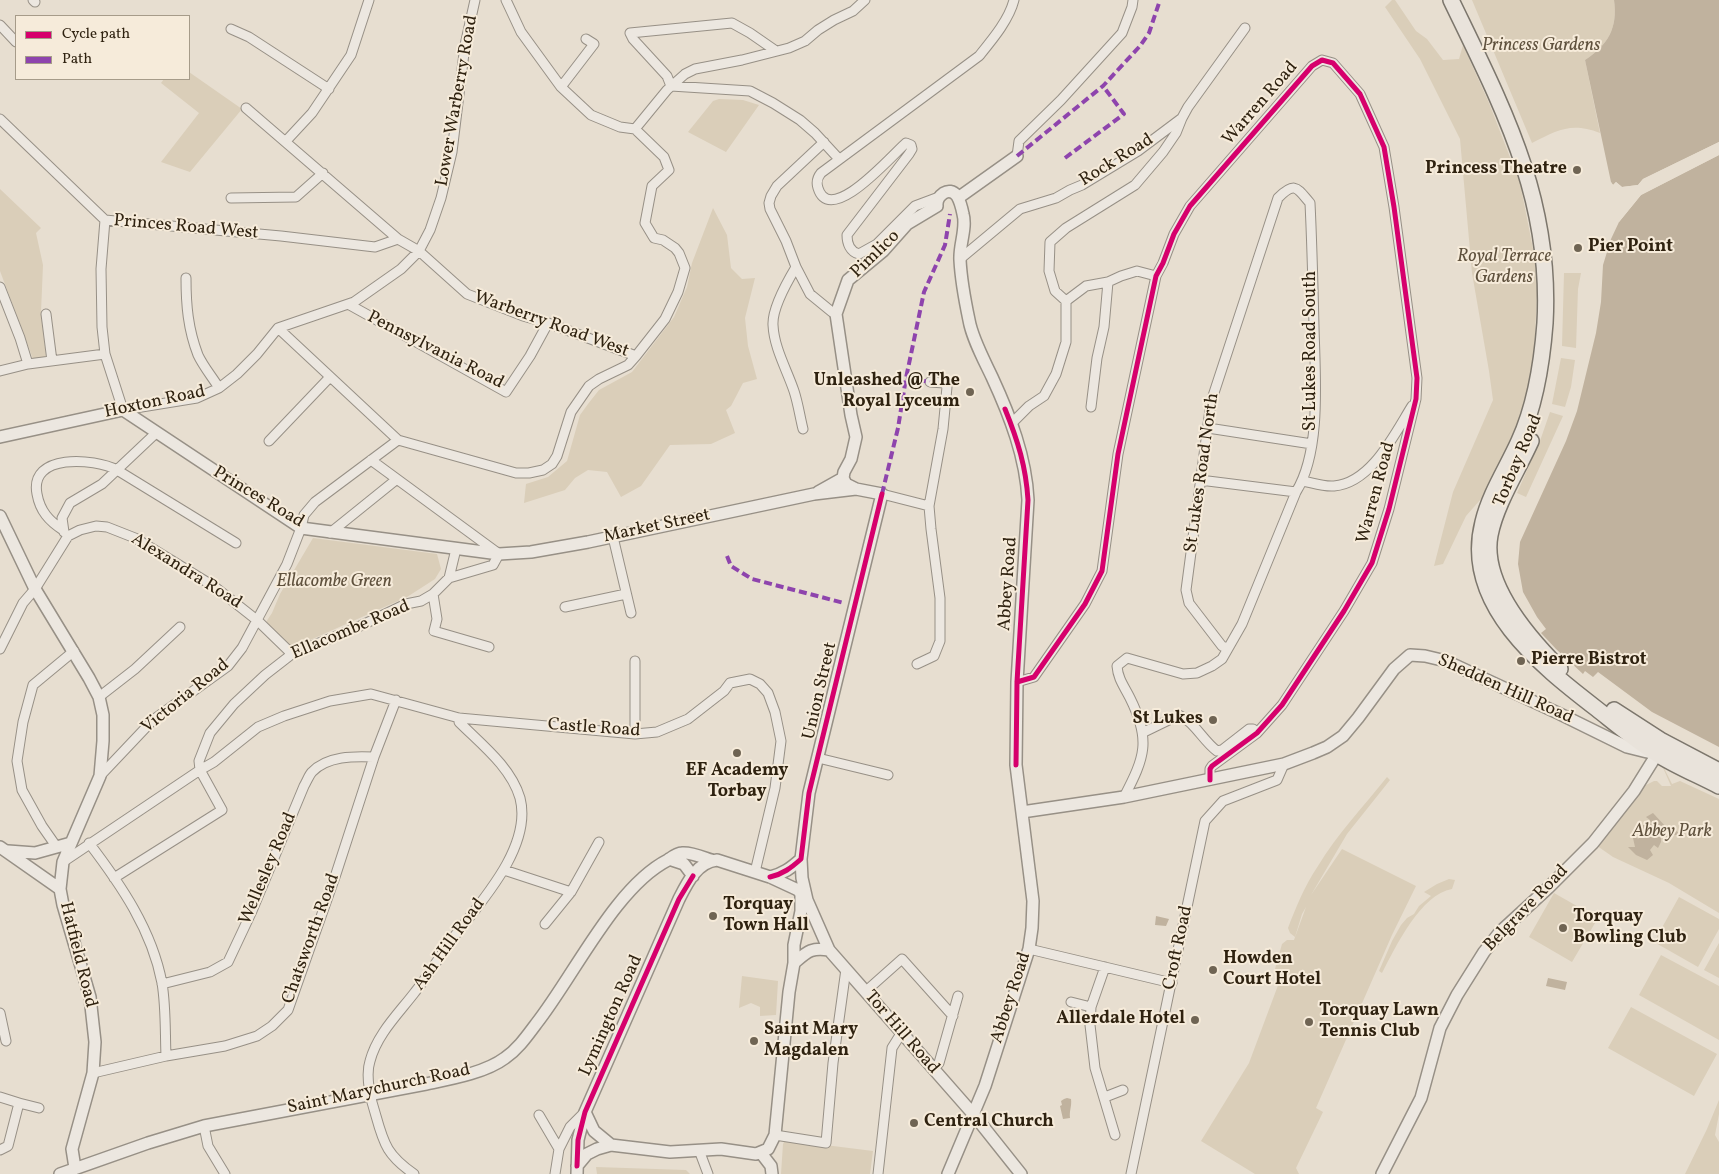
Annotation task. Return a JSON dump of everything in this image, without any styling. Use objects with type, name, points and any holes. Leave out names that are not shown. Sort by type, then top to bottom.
[{"type":"main road","name":"Torbay Road","points":[[1457,2],[1515,139],[1533,196],[1543,246],[1545,279],[1545,322],[1535,396],[1524,429],[1486,510],[1481,531],[1479,551],[1485,582],[1494,602],[1530,654],[1558,679],[1659,748],[1719,786]]},
{"type":"main road","name":"Torbay Road","points":[[1457,2],[1492,64],[1519,124],[1547,209],[1555,272],[1551,363],[1544,401],[1530,442],[1512,478],[1493,524],[1489,542],[1492,565],[1498,586],[1516,619],[1559,668],[1625,718],[1659,748],[1719,770]]},
{"type":"street","points":[[286,141],[312,113],[351,55],[369,0]]},
{"type":"street","name":"Lower Warberry Road","points":[[430,230],[441,198],[452,152],[465,45],[475,0]]},
{"type":"street","points":[[506,0],[521,32],[561,87],[591,115],[620,127],[635,129],[664,157],[668,170],[652,186],[645,223],[654,238],[663,240],[675,248],[685,268],[678,292],[665,319],[636,356]]},
{"type":"street","points":[[635,129],[671,86],[685,74],[695,69],[789,48],[805,41],[826,25],[853,11],[865,0]]},
{"type":"street","points":[[1014,0],[996,35],[979,56],[839,159],[818,177],[818,190],[823,198],[835,200],[866,182],[906,143],[911,145],[912,149],[847,235],[848,244],[856,254],[863,254],[877,244],[915,206],[938,203],[944,192],[955,194],[958,199],[1017,156],[1020,142],[1055,107],[1122,33],[1132,7],[1132,0]]},
{"type":"street","points":[[671,86],[667,76],[630,33],[732,23],[750,32],[776,51]]},
{"type":"street","points":[[0,25],[15,41]]},
{"type":"street","name":"Rock Road","points":[[960,259],[1020,209],[1056,198],[1082,185],[1138,151],[1182,118],[1188,106],[1245,28]]},
{"type":"street","points":[[231,29],[248,37],[329,89]]},
{"type":"street","points":[[561,87],[594,44],[586,39]]},
{"type":"street","name":"Warren Road","points":[[1017,682],[1034,677],[1085,604],[1102,571],[1118,454],[1156,276],[1174,234],[1190,206],[1312,66],[1322,60],[1333,63],[1360,94],[1384,148],[1394,207],[1417,378],[1416,399],[1389,509],[1372,563],[1344,611],[1282,705],[1257,733],[1212,766],[1210,769],[1210,780]]},
{"type":"street","points":[[671,86],[750,91],[774,103],[800,120],[839,159]]},
{"type":"street","name":"Warberry Road West","points":[[246,108],[398,239],[418,251],[467,294],[636,356],[628,364],[589,386],[571,412],[557,456],[552,464],[543,470],[529,474],[516,473],[398,440]]},
{"type":"street","points":[[0,118],[105,220]]},
{"type":"street","points":[[1011,424],[1029,406],[1044,396],[1056,374],[1066,342],[1066,301],[1055,291],[1049,271],[1050,242],[1066,228],[1135,185],[1163,152],[1176,133],[1182,118]]},
{"type":"street","points":[[824,142],[777,186],[769,203],[796,267],[810,294],[836,314]]},
{"type":"street","points":[[231,198],[296,197],[323,173]]},
{"type":"street","name":"St Lukes Road North","points":[[1227,648],[1222,646],[1189,603],[1186,590],[1211,402],[1278,198],[1287,188],[1298,189]]},
{"type":"street","name":"St Lukes Road South","points":[[1144,732],[1135,708],[1118,676],[1117,666],[1127,658],[1183,674],[1197,672],[1212,666],[1222,659],[1242,624],[1296,492],[1303,481],[1312,444],[1316,388],[1310,203],[1298,189]]},
{"type":"street","name":"Abbey Road","points":[[958,199],[964,217],[960,259],[969,322],[1022,453],[1027,477],[1028,500],[1017,682],[1016,765],[1033,901],[1032,928],[1029,949],[974,1116]]},
{"type":"street","name":"Pimlico","points":[[843,478],[851,459],[856,437],[836,314],[848,280],[883,251],[907,224],[938,203]]},
{"type":"street","name":"Princes Road West","points":[[123,410],[105,354],[100,300],[105,220],[281,236],[375,247],[398,239]]},
{"type":"street","name":"Hoxton Road","points":[[0,437],[123,410],[197,398],[219,388],[237,374],[278,328],[348,304],[401,269],[418,251],[430,230]]},
{"type":"street","points":[[796,267],[786,284],[773,323],[782,361],[795,392],[803,429]]},
{"type":"street","points":[[1066,301],[1086,286],[1108,282],[1137,271],[1156,276]]},
{"type":"street","points":[[186,278],[187,314],[194,340],[199,356],[219,388]]},
{"type":"street","points":[[1091,407],[1097,358],[1104,326],[1108,282]]},
{"type":"street","points":[[0,287],[28,364]]},
{"type":"street","name":"Pennsylvania Road","points":[[348,304],[506,392],[548,324]]},
{"type":"street","points":[[46,314],[52,361]]},
{"type":"street","points":[[278,328],[398,440]]},
{"type":"street","points":[[0,371],[28,364],[105,354]]},
{"type":"street","points":[[269,441],[330,377]]},
{"type":"street","points":[[917,664],[934,656],[940,641],[940,598],[929,506],[943,429],[948,387],[944,383],[930,382]]},
{"type":"street","points":[[1303,481],[1330,487],[1350,483],[1367,471],[1390,442],[1416,399]]},
{"type":"street","name":"Princes Road","points":[[123,410],[302,528],[499,554]]},
{"type":"street","points":[[1208,428],[1312,444]]},
{"type":"street","points":[[0,649],[23,603],[35,590],[65,533],[62,518],[70,504],[102,484],[156,433]]},
{"type":"street","name":"Victoria Road","points":[[60,889],[63,862],[100,776],[153,720],[228,666],[242,648],[287,564],[302,528],[304,514],[315,502],[398,440]]},
{"type":"street","points":[[371,460],[499,554]]},
{"type":"street","points":[[65,533],[46,516],[39,505],[35,485],[37,477],[53,464],[62,462],[99,463],[117,470],[236,543]]},
{"type":"street","points":[[843,478],[846,484],[856,489]]},
{"type":"street","name":"Market Street","points":[[814,494],[843,478]]},
{"type":"street","points":[[330,533],[397,479]]},
{"type":"street","points":[[1200,480],[1296,492]]},
{"type":"street","name":"Market Street","points":[[499,554],[531,552],[814,494],[856,489],[929,506]]},
{"type":"street","name":"Union Street","points":[[802,895],[801,859],[809,793],[882,494]]},
{"type":"street","points":[[0,516],[35,590],[74,651],[99,697],[103,715],[104,741],[100,776]]},
{"type":"street","name":"Alexandra Road","points":[[65,533],[96,526],[107,527],[135,538],[215,587],[258,620],[292,654]]},
{"type":"street","points":[[613,536],[631,613]]},
{"type":"street","points":[[449,578],[456,549]]},
{"type":"street","name":"Ellacombe Road","points":[[200,770],[199,761],[210,733],[234,704],[265,675],[292,654],[358,627],[406,604],[421,601],[433,594],[449,578],[493,565],[499,554]]},
{"type":"street","points":[[433,594],[437,619],[434,631],[488,647]]},
{"type":"street","points":[[565,607],[626,594]]},
{"type":"street","points":[[99,697],[134,669],[180,627]]},
{"type":"street","points":[[56,846],[42,826],[22,790],[17,761],[23,722],[33,686],[74,651]]},
{"type":"street","name":"Shedden Hill Road","points":[[1022,812],[1124,798],[1210,780],[1284,764],[1327,747],[1343,736],[1394,668],[1410,655],[1446,661],[1626,747],[1659,748]]},
{"type":"street","points":[[635,661],[635,734]]},
{"type":"street","name":"Castle Road","points":[[200,770],[214,762],[258,727],[284,716],[330,701],[371,694],[459,718],[635,734],[657,732],[688,719],[724,691],[730,683],[750,679],[760,684],[768,693],[775,712],[781,741],[775,788],[755,872]]},
{"type":"street","name":"Chatsworth Road","points":[[93,1073],[166,1056],[225,1046],[257,1036],[272,1026],[288,1010],[374,757],[396,700]]},
{"type":"street","points":[[1124,798],[1135,777],[1142,754],[1144,732],[1179,715],[1186,719],[1217,751],[1226,747],[1250,729],[1257,733]]},
{"type":"street","name":"Ash Hill Road","points":[[414,1174],[398,1163],[383,1143],[369,1095],[369,1062],[378,1040],[423,982],[504,870],[522,826],[520,797],[495,757],[459,722],[459,718]]},
{"type":"street","name":"Belgrave Road","points":[[1382,1174],[1422,1098],[1440,1028],[1457,995],[1484,952],[1500,932],[1548,888],[1593,842],[1634,791],[1659,748]]},
{"type":"street","name":"Wellesley Road","points":[[162,984],[210,972],[228,962],[252,911],[304,786],[312,772],[322,764],[352,756],[374,757]]},
{"type":"street","points":[[818,758],[888,775]]},
{"type":"street","name":"Croft Road","points":[[1131,1174],[1205,822],[1223,801],[1277,780],[1284,764]]},
{"type":"street","points":[[63,862],[200,770],[220,803],[222,810],[114,878]]},
{"type":"street","points":[[545,924],[571,892],[599,842]]},
{"type":"street","points":[[3,849],[20,853],[35,853],[71,843]]},
{"type":"street","points":[[89,843],[114,878],[143,925],[156,958],[162,984],[166,1056]]},
{"type":"street","points":[[3,849],[60,889]]},
{"type":"street","points":[[577,1170],[587,1154],[611,1145],[670,1152],[721,1149],[756,1154],[765,1151],[775,1135],[789,992],[794,963],[794,945],[801,911],[802,895],[770,877],[717,860],[681,853],[669,859]]},
{"type":"street","points":[[669,859],[684,864],[692,876],[711,860]]},
{"type":"street","name":"Saint Marychurch Road","points":[[60,1174],[148,1142],[204,1126],[459,1077],[504,1059],[518,1047],[548,1009],[622,901],[646,873],[669,859]]},
{"type":"street","points":[[770,877],[790,870],[801,859]]},
{"type":"street","points":[[504,870],[571,892]]},
{"type":"street","name":"Lymington Road","points":[[577,1170],[578,1140],[585,1112],[679,899],[692,876]]},
{"type":"street","name":"Hatfield Road","points":[[60,889],[90,997],[95,1042],[93,1073],[72,1149],[75,1168]]},
{"type":"street","name":"Tor Hill Road","points":[[802,895],[829,950],[902,1032],[1021,1174]]},
{"type":"street","points":[[794,963],[808,951],[817,948],[829,950]]},
{"type":"street","points":[[1029,949],[1172,983]]},
{"type":"street","points":[[866,991],[902,959],[953,1016]]},
{"type":"street","points":[[1105,967],[1091,1007],[1090,1025],[1095,1068],[1115,1135]]},
{"type":"street","points":[[775,1135],[826,1143],[833,1063],[846,969]]},
{"type":"street","points":[[933,1069],[939,1063],[958,996]]},
{"type":"street","points":[[1071,1002],[1091,1007]]},
{"type":"street","points":[[0,1013],[6,1041]]},
{"type":"street","points":[[878,1174],[892,1048],[902,1032]]},
{"type":"street","points":[[1105,1097],[1123,1090]]},
{"type":"street","points":[[0,1097],[39,1108]]},
{"type":"street","points":[[0,1150],[8,1146],[20,1102]]},
{"type":"street","points":[[555,1174],[559,1150],[570,1127],[585,1112],[594,1131],[611,1145]]},
{"type":"street","points":[[539,1115],[559,1150]]},
{"type":"street","points":[[948,1174],[974,1116]]},
{"type":"street","points":[[204,1126],[208,1146],[225,1174]]},
{"type":"street","points":[[699,1150],[708,1174]]},
{"type":"street","points":[[765,1151],[772,1174]]},
{"type":"green space","name":"Royal Terrace Gardens","points":[[1392,0],[1395,0],[1416,31],[1427,39],[1443,60],[1459,59],[1463,45],[1489,103],[1520,183],[1537,269],[1533,373],[1523,410],[1502,460],[1481,499],[1466,516],[1443,564],[1434,566],[1453,492],[1493,400],[1472,273],[1460,139],[1420,59],[1385,7]]},
{"type":"green space","name":"Princess Gardens","points":[[1472,0],[1614,0],[1614,19],[1610,35],[1600,48],[1585,60],[1600,133],[1581,128],[1565,129],[1532,143]]},
{"type":"green space","points":[[190,73],[242,109],[190,172],[161,162],[199,113],[161,83],[163,80],[190,80]]},
{"type":"green space","points":[[719,99],[743,100],[759,105],[726,152],[688,132],[713,101]]},
{"type":"green space","points":[[0,189],[41,228],[36,233],[43,265],[41,312],[46,357],[33,359],[0,271]]},
{"type":"green space","points":[[713,208],[727,235],[731,268],[742,279],[755,278],[745,318],[748,346],[757,379],[743,383],[731,406],[726,410],[735,433],[711,444],[670,445],[641,486],[621,497],[607,472],[588,470],[575,478],[565,490],[524,503],[526,484],[548,477],[567,461],[580,415],[599,390],[632,372],[674,317],[687,287],[692,263]]},
{"type":"green space","points":[[1564,273],[1581,273],[1578,289],[1576,348],[1562,346]]},
{"type":"green space","points":[[1561,358],[1575,360],[1571,387],[1565,407],[1552,404]]},
{"type":"green space","points":[[1550,412],[1563,416],[1526,497],[1517,493]]},
{"type":"green space","name":"Ellacombe Green","points":[[313,538],[437,554],[441,569],[435,579],[407,597],[290,649],[264,625]]},
{"type":"green space","name":"Abbey Park","points":[[1657,754],[1672,784],[1680,781],[1719,799],[1719,913],[1669,883],[1613,857],[1593,843],[1634,791],[1654,781],[1657,781],[1662,786],[1671,786]]},
{"type":"green space","name":"Torquay Lawn Tennis Club","points":[[1387,777],[1390,780],[1347,834],[1311,895],[1342,849],[1416,886],[1392,935],[1316,1108],[1323,1112],[1296,1168],[1299,1174],[1255,1174],[1201,1141],[1249,1063],[1280,980],[1275,969],[1282,944],[1287,940],[1294,940],[1306,907],[1295,937],[1288,928],[1305,888],[1325,854]]},
{"type":"green space","points":[[1449,879],[1455,880],[1452,889],[1430,900],[1420,911],[1402,936],[1382,973],[1379,971],[1401,925],[1431,896],[1424,892]]},
{"type":"green space","name":"Torquay Bowling Club","points":[[1554,893],[1598,918],[1572,962],[1529,937]]},
{"type":"green space","points":[[1679,897],[1719,919],[1719,929],[1698,967],[1654,942]]},
{"type":"green space","points":[[1719,943],[1719,978],[1704,970]]},
{"type":"green space","points":[[1661,955],[1719,986],[1719,1040],[1639,995]]},
{"type":"green space","points":[[742,976],[778,981],[776,1015],[760,1016],[760,1007],[751,1003],[739,1008]]},
{"type":"green space","points":[[1631,1007],[1717,1054],[1694,1096],[1608,1048]]},
{"type":"green space","points":[[1719,1100],[1719,1114],[1715,1135],[1719,1142],[1719,1174],[1685,1174],[1707,1129]]},
{"type":"green space","points":[[785,1140],[873,1151],[870,1174],[781,1174],[783,1144]]},
{"type":"green space","points":[[596,1167],[686,1170],[690,1174],[597,1174]]},
{"type":"shaded area","points":[[1614,0],[1719,0],[1719,142],[1643,179],[1638,185],[1622,187],[1616,182],[1613,185],[1611,182],[1585,60],[1600,48],[1610,35],[1614,19]]},
{"type":"shaded area","points":[[1719,155],[1719,747],[1652,712],[1598,672],[1593,677],[1585,671],[1583,674],[1541,633],[1546,629],[1523,592],[1518,564],[1520,542],[1566,441],[1577,411],[1596,333],[1601,302],[1603,265],[1611,239],[1619,222],[1641,195]]},
{"type":"shaded area","points":[[1653,813],[1666,827],[1678,832],[1677,835],[1671,835],[1669,841],[1664,833],[1661,835],[1661,842],[1658,848],[1654,845],[1650,850],[1653,855],[1647,860],[1636,855],[1628,847],[1635,847],[1633,838],[1635,834],[1638,839],[1643,833],[1643,825],[1650,826],[1650,820],[1646,817]]},
{"type":"shaded area","points":[[1156,916],[1169,919],[1166,926],[1155,925]]},
{"type":"shaded area","points":[[1548,978],[1567,982],[1565,990],[1546,986]]},
{"type":"shaded area","points":[[1067,1098],[1071,1099],[1070,1118],[1063,1119],[1060,1106],[1062,1105],[1061,1101]]},
{"type":"pier","points":[[1719,142],[1719,144],[1645,182],[1639,187],[1622,189],[1617,186],[1612,187],[1611,182],[1613,185],[1616,182],[1622,187],[1638,185],[1643,179]]},
{"type":"pier","points":[[1719,152],[1719,155],[1641,195],[1619,222],[1619,219],[1640,193]]},
{"type":"marked path","points":[[1017,156],[1103,86],[1140,46],[1149,33],[1160,0]]},
{"type":"marked path","points":[[1065,158],[1124,114],[1103,86]]},
{"type":"marked path","points":[[882,494],[898,428],[906,378],[924,292],[945,245],[950,214]]},
{"type":"marked path","points":[[906,378],[930,382]]},
{"type":"marked path","points":[[727,556],[731,566],[752,579],[844,603]]},
{"type":"cycle path","points":[[1017,682],[1034,677],[1085,604],[1102,571],[1118,454],[1156,276],[1174,234],[1190,206],[1312,66],[1322,60],[1333,63],[1360,94],[1384,147],[1417,378],[1416,399],[1389,509],[1372,563],[1344,611],[1282,705],[1257,733],[1212,766],[1210,769],[1210,780]]},
{"type":"cycle path","points":[[1005,409],[1021,454],[1028,500],[1017,682],[1016,765]]},
{"type":"cycle path","points":[[770,877],[787,870],[801,859],[809,793],[882,494]]},
{"type":"cycle path","points":[[577,1166],[578,1140],[585,1112],[679,899],[693,876]]},
{"type":"place","name":"Princess Theatre","points":[[1577,170]]},
{"type":"place","name":"Pier Point","points":[[1578,248]]},
{"type":"place","name":"Unleashed @ The Royal Lyceum","points":[[970,392]]},
{"type":"place","name":"Pierre Bistrot","points":[[1521,661]]},
{"type":"place","name":"St Lukes","points":[[1213,720]]},
{"type":"place","name":"EF Academy Torbay","points":[[737,753]]},
{"type":"place","name":"Torquay Town Hall","points":[[713,916]]},
{"type":"place","name":"Torquay Bowling Club","points":[[1563,928]]},
{"type":"place","name":"Howden Court Hotel","points":[[1213,970]]},
{"type":"place","name":"Allerdale Hotel","points":[[1195,1020]]},
{"type":"place","name":"Torquay Lawn Tennis Club","points":[[1309,1022]]},
{"type":"place","name":"Saint Mary Magdalen","points":[[754,1041]]},
{"type":"place","name":"Central Church","points":[[914,1123]]}]
